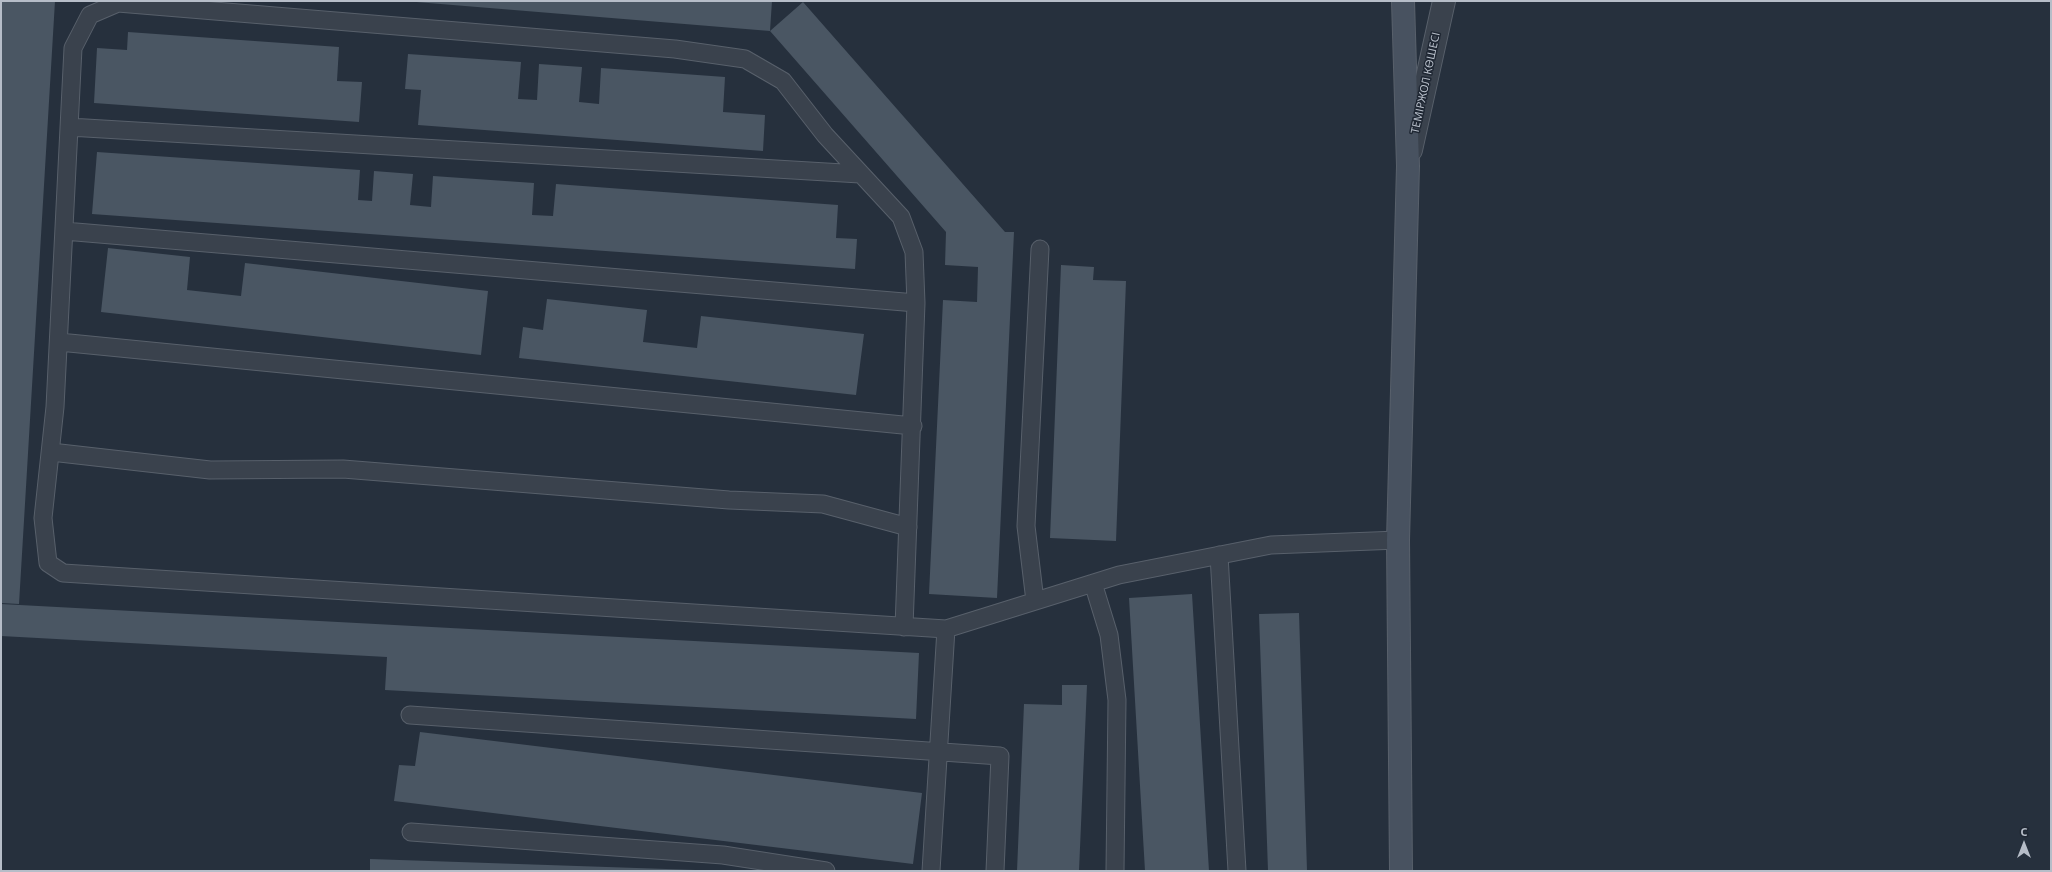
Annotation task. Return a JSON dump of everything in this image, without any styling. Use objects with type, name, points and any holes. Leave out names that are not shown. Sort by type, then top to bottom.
[{"type":"main road","points":[[1401,871],[1398,540],[1408,166],[1402,1]]},
{"type":"street","name":"ТЕМІРЖОЛ КӨШЕСІ","points":[[1408,166],[1444,1]]},
{"type":"lane","points":[[904,626],[913,426],[916,303],[914,252],[901,217],[825,135],[783,81],[745,59],[675,49],[118,3],[90,15],[73,48],[55,407],[43,518],[48,563],[63,573],[946,629],[1119,575],[1271,545],[1398,540]]},
{"type":"lane","points":[[69,127],[860,174]]},
{"type":"lane","points":[[64,231],[916,303]]},
{"type":"lane","points":[[1035,601],[1026,526],[1040,249]]},
{"type":"lane","points":[[59,342],[913,426]]},
{"type":"lane","points":[[50,452],[210,470],[343,470],[729,500],[823,504],[908,527]]},
{"type":"lane","points":[[1219,556],[1236,871]]},
{"type":"lane","points":[[1093,583],[1109,635],[1117,700],[1115,871]]},
{"type":"lane","points":[[931,871],[946,629]]},
{"type":"lane","points":[[410,715],[938,753],[1000,756],[995,871]]},
{"type":"lane","points":[[411,832],[723,855],[826,871]]},
{"type":"building","points":[[1,1],[55,1],[19,604],[1,603]]},
{"type":"building","points":[[404,1],[772,1],[770,31]]},
{"type":"building","points":[[803,2],[1005,232],[1014,232],[997,598],[929,594],[943,300],[977,302],[978,267],[945,265],[946,232],[770,31]]},
{"type":"building","points":[[128,32],[339,47],[337,81],[362,82],[359,122],[94,103],[97,48],[127,50]]},
{"type":"building","points":[[408,54],[521,62],[518,99],[537,100],[539,64],[582,67],[579,102],[599,104],[601,68],[725,77],[723,112],[765,115],[763,151],[418,125],[421,90],[405,89]]},
{"type":"building","points":[[97,152],[360,170],[358,200],[372,201],[374,171],[413,174],[410,205],[431,207],[433,176],[534,183],[532,215],[553,216],[556,184],[838,205],[836,238],[857,239],[855,269],[92,214]]},
{"type":"building","points":[[108,248],[190,257],[187,290],[241,296],[245,263],[488,291],[481,355],[101,312]]},
{"type":"building","points":[[1061,265],[1094,267],[1093,280],[1126,281],[1116,541],[1050,538]]},
{"type":"building","points":[[547,299],[647,310],[643,342],[697,348],[701,316],[864,334],[856,395],[519,358],[523,327],[543,330]]},
{"type":"building","points":[[1192,594],[1209,871],[1145,871],[1129,598]]},
{"type":"building","points":[[1,604],[919,653],[916,719],[385,690],[387,657],[1,636]]},
{"type":"building","points":[[1299,613],[1307,871],[1268,871],[1259,614]]},
{"type":"building","points":[[1062,685],[1087,685],[1079,871],[1017,871],[1024,704],[1062,705]]},
{"type":"building","points":[[420,732],[922,793],[913,864],[394,801],[399,765],[415,766]]},
{"type":"building","points":[[370,859],[696,870],[696,871],[370,871]]}]
